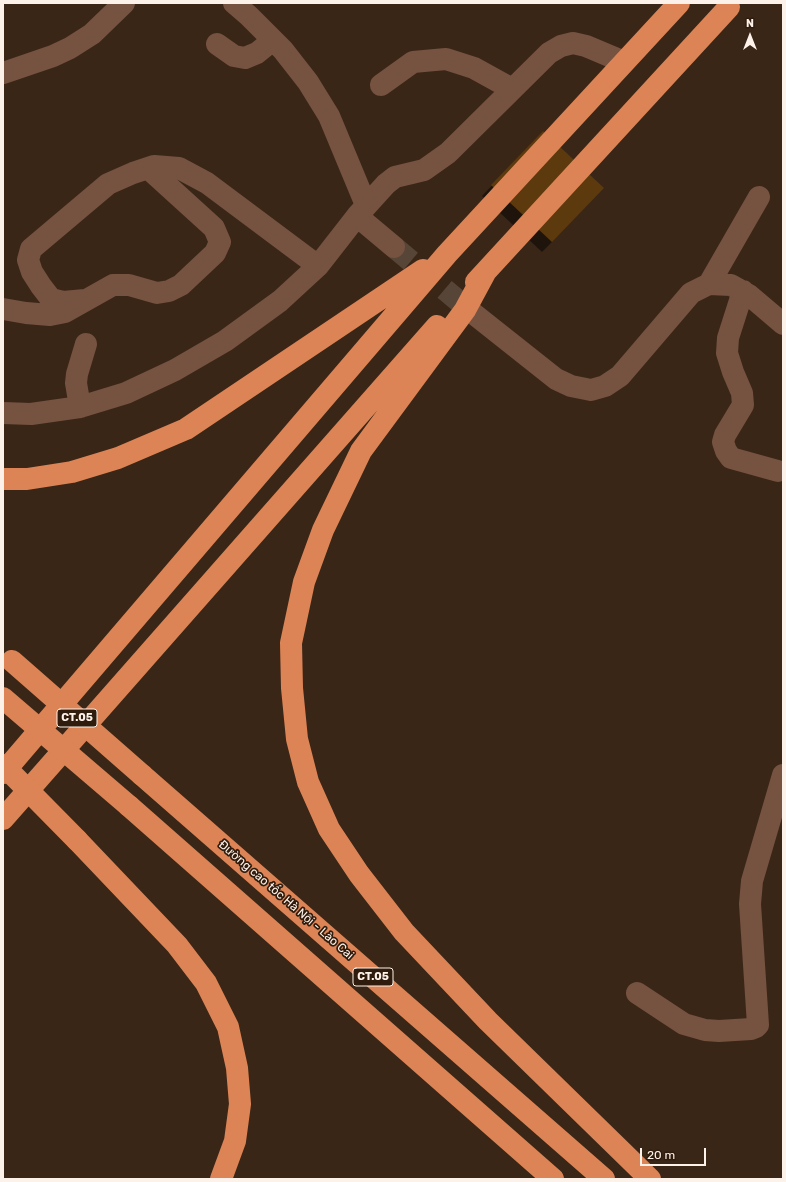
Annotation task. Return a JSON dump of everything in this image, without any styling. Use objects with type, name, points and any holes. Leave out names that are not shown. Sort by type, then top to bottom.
[{"type":"highway","points":[[3,773],[448,254],[679,3]]},
{"type":"highway","points":[[3,819],[486,271],[729,7]]},
{"type":"highway","points":[[3,479],[27,478],[72,472],[118,458],[186,429],[448,254]]},
{"type":"highway","points":[[486,271],[465,310],[361,452],[323,530],[304,582],[291,643],[292,688],[297,739],[308,782],[329,828],[359,874],[404,932],[488,1021],[650,1179]]},
{"type":"highway","name":"Đường cao tốc Hà Nội - Lào Cai","points":[[8,657],[604,1179]]},
{"type":"highway","name":"CT.05","points":[[3,698],[129,806],[554,1179]]},
{"type":"highway","points":[[3,765],[177,945],[206,983],[228,1027],[237,1068],[240,1104],[235,1141],[221,1179]]},
{"type":"street","points":[[3,73],[53,56],[70,48],[92,34],[124,3]]},
{"type":"street","points":[[234,3],[283,50],[308,82],[328,116],[362,210],[394,247]]},
{"type":"street","points":[[218,44],[234,56],[245,58],[257,53],[273,40]]},
{"type":"street","points":[[3,413],[31,414],[80,407],[133,390],[175,370],[225,341],[280,301],[318,266],[362,210],[386,184],[395,177],[424,170],[448,153],[549,53],[561,46],[573,44],[586,46],[624,62]]},
{"type":"street","points":[[381,85],[413,62],[446,59],[474,68],[512,89]]},
{"type":"street","points":[[85,300],[63,302],[51,299],[32,272],[28,260],[31,249],[108,184],[154,166],[178,168],[207,183],[318,266]]},
{"type":"street","points":[[3,309],[50,315],[65,312],[112,285],[129,285],[157,293],[169,291],[181,285],[215,253],[220,242],[214,228],[148,168]]},
{"type":"street","points":[[474,314],[556,379],[571,386],[591,390],[605,386],[620,376],[692,294],[709,284],[760,198]]},
{"type":"street","points":[[709,284],[731,285],[743,291],[783,324]]},
{"type":"street","points":[[743,291],[728,338],[727,353],[742,393],[743,405],[725,435],[723,442],[726,451],[732,458],[778,471]]},
{"type":"street","points":[[80,407],[76,383],[77,374],[86,344]]},
{"type":"street","points":[[638,993],[684,1024],[698,1028],[719,1031],[751,1029],[756,1027],[758,1024],[750,904],[752,881],[783,775]]},
{"type":"building","points":[[543,131],[604,188],[552,242],[491,185]]},
{"type":"tunnel","points":[[394,247],[474,314]]}]
